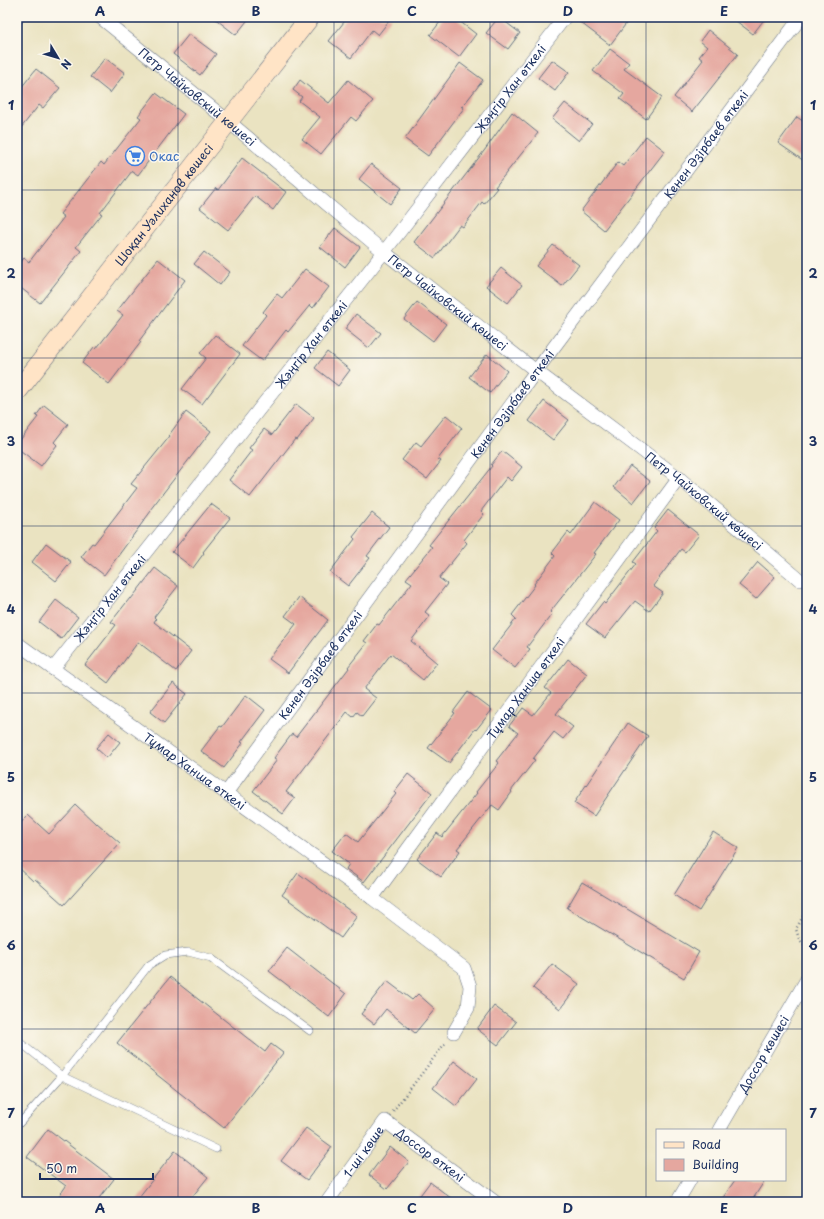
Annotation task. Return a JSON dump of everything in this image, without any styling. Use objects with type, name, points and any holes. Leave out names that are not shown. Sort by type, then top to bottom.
[{"type":"main road","name":"Шоқан Уәлиханов көшесі","points":[[17,392],[310,17]]},
{"type":"street","name":"Петр Чайковский көшесі","points":[[100,17],[228,121],[384,252],[536,370],[679,478],[800,580]]},
{"type":"street","name":"Жәңгір Хан өткелі","points":[[53,669],[384,252],[566,17]]},
{"type":"street","name":"Кенен Әзірбаев өткелі","points":[[226,793],[536,370],[801,17]]},
{"type":"street","name":"Тұмар Ханша өткелі","points":[[372,898],[679,478]]},
{"type":"street","name":"Тұмар Ханша өткелі","points":[[17,643],[372,898],[464,968],[470,986],[468,1008],[454,1032]]},
{"type":"street","name":"Доссор көшесі","points":[[720,1129],[807,978]]},
{"type":"street","name":"1-ші көше","points":[[327,1202],[385,1121]]},
{"type":"street","name":"Доссор өткелі","points":[[385,1121],[495,1202]]},
{"type":"street","points":[[677,1202],[689,1181]]},
{"type":"lane","points":[[17,1126],[62,1076],[149,965],[165,955],[188,952],[211,958],[310,1031]]},
{"type":"lane","points":[[17,1040],[62,1076],[216,1149]]},
{"type":"path","points":[[807,910],[796,928],[799,939],[807,948]]},
{"type":"path","points":[[385,1121],[454,1032]]},
{"type":"building","points":[[213,17],[250,17],[236,35]]},
{"type":"building","points":[[348,17],[392,17],[378,35],[372,30],[351,58],[329,41]]},
{"type":"building","points":[[444,17],[454,17],[476,34],[459,57],[430,35]]},
{"type":"building","points":[[499,17],[520,33],[508,49],[486,33]]},
{"type":"building","points":[[573,17],[631,17],[610,45]]},
{"type":"building","points":[[731,17],[766,17],[753,34]]},
{"type":"building","points":[[708,30],[738,54],[692,112],[674,97],[703,60],[699,57],[707,47],[700,41]]},
{"type":"building","points":[[189,34],[216,54],[200,75],[173,54]]},
{"type":"building","points":[[610,49],[629,63],[624,69],[662,97],[646,119],[620,99],[624,94],[593,71]]},
{"type":"building","points":[[105,58],[125,73],[110,93],[90,77]]},
{"type":"building","points":[[552,60],[569,72],[555,91],[538,78]]},
{"type":"building","points":[[460,63],[483,80],[428,156],[405,139]]},
{"type":"building","points":[[36,69],[60,88],[43,108],[39,105],[17,133],[17,93]]},
{"type":"building","points":[[300,80],[329,103],[348,80],[373,101],[356,121],[351,117],[321,154],[302,139],[320,117],[299,101],[302,97],[293,90]]},
{"type":"building","points":[[156,93],[184,114],[138,175],[132,171],[100,213],[102,214],[76,247],[81,251],[40,303],[17,285],[17,267],[24,258],[29,262],[64,217],[60,214],[101,162],[104,165],[141,118],[138,116]]},
{"type":"building","points":[[565,103],[592,124],[579,141],[552,119]]},
{"type":"building","points":[[512,112],[538,133],[495,187],[497,188],[484,204],[482,202],[463,227],[460,225],[435,258],[414,242]]},
{"type":"building","points":[[797,117],[807,124],[807,163],[778,143]]},
{"type":"building","points":[[646,136],[665,151],[604,230],[581,211],[618,162],[623,166]]},
{"type":"building","points":[[242,158],[286,192],[273,210],[255,196],[228,230],[200,208],[216,188],[218,190]]},
{"type":"building","points":[[371,164],[402,188],[390,204],[359,179]]},
{"type":"building","points":[[335,228],[360,247],[345,267],[320,247]]},
{"type":"building","points":[[553,245],[579,265],[562,286],[536,266]]},
{"type":"building","points":[[204,252],[230,272],[220,285],[194,264]]},
{"type":"building","points":[[158,259],[185,280],[109,384],[82,363],[94,347],[96,349],[123,315],[117,311]]},
{"type":"building","points":[[501,268],[522,285],[508,303],[486,286]]},
{"type":"building","points":[[305,269],[329,287],[313,308],[310,305],[288,332],[286,330],[262,361],[242,346],[266,315],[263,312],[277,294],[282,298]]},
{"type":"building","points":[[417,302],[446,324],[433,341],[404,319]]},
{"type":"building","points":[[356,314],[381,333],[369,348],[345,329]]},
{"type":"building","points":[[215,335],[240,354],[202,404],[182,389],[206,358],[200,353]]},
{"type":"building","points":[[327,352],[350,370],[338,386],[315,368]]},
{"type":"building","points":[[487,354],[507,371],[490,393],[469,377]]},
{"type":"building","points":[[544,401],[569,420],[553,440],[529,421]]},
{"type":"building","points":[[296,404],[314,418],[297,440],[295,439],[250,497],[229,480],[252,450],[249,448],[264,429],[272,435]]},
{"type":"building","points":[[44,405],[68,424],[54,442],[57,445],[41,466],[17,448],[17,444],[38,417],[36,416]]},
{"type":"building","points":[[186,412],[211,431],[150,510],[151,511],[104,575],[81,557],[92,543],[94,544],[137,488],[131,484],[170,436],[169,435]]},
{"type":"building","points":[[446,415],[462,428],[438,459],[441,461],[427,479],[402,460],[416,442],[421,446]]},
{"type":"building","points":[[502,451],[522,467],[511,481],[507,477],[481,511],[484,514],[464,540],[467,543],[439,578],[447,584],[425,612],[430,616],[411,641],[437,663],[423,680],[391,654],[364,689],[376,698],[362,716],[357,712],[353,717],[347,712],[286,792],[295,798],[283,814],[253,791],[277,760],[274,758],[292,734],[296,737],[367,643],[364,641],[377,624],[379,625],[412,583],[406,579],[432,547],[429,545],[492,466],[491,465]]},
{"type":"building","points":[[630,466],[650,481],[633,503],[614,487]]},
{"type":"building","points":[[595,502],[619,520],[594,553],[596,554],[550,612],[552,614],[527,647],[530,649],[515,668],[492,650],[516,619],[512,615],[555,556],[552,553],[568,532],[571,535]]},
{"type":"building","points":[[211,504],[230,518],[203,552],[204,553],[193,568],[172,552]]},
{"type":"building","points":[[668,510],[699,535],[685,552],[681,549],[653,586],[663,593],[649,611],[635,601],[605,638],[586,624],[603,602],[605,604],[636,564],[633,562],[657,531],[654,528]]},
{"type":"building","points":[[372,513],[389,527],[367,556],[370,558],[348,586],[330,572],[355,539],[353,537]]},
{"type":"building","points":[[46,543],[71,562],[56,581],[32,562]]},
{"type":"building","points":[[758,562],[775,577],[756,599],[739,585]]},
{"type":"building","points":[[155,568],[178,586],[154,617],[156,619],[154,622],[191,651],[176,671],[138,642],[108,683],[85,665],[116,625],[111,622]]},
{"type":"building","points":[[299,597],[328,620],[288,673],[269,659],[296,624],[285,616]]},
{"type":"building","points":[[56,600],[78,617],[61,639],[39,622]]},
{"type":"building","points":[[568,659],[587,674],[556,714],[573,727],[563,739],[554,732],[533,759],[535,760],[511,791],[512,792],[499,810],[492,805],[457,849],[460,851],[441,877],[417,859],[437,833],[442,837],[477,793],[476,792],[499,763],[496,761],[518,733],[509,726],[523,708],[533,715],[551,693],[545,688]]},
{"type":"building","points":[[173,683],[187,694],[164,723],[150,712]]},
{"type":"building","points":[[468,692],[492,710],[476,730],[475,729],[449,763],[428,748],[455,713],[453,712]]},
{"type":"building","points":[[246,695],[265,710],[224,768],[201,751],[220,726],[222,727]]},
{"type":"building","points":[[628,723],[648,736],[594,816],[574,803]]},
{"type":"building","points":[[109,733],[120,742],[107,758],[96,748]]},
{"type":"building","points":[[408,774],[432,793],[364,882],[346,869],[349,864],[332,851],[346,833],[358,842],[396,794],[394,792]]},
{"type":"building","points":[[76,805],[96,824],[97,823],[120,843],[64,905],[35,879],[33,881],[17,866],[17,827],[28,815],[49,834]]},
{"type":"building","points":[[713,832],[738,848],[699,911],[674,895]]},
{"type":"building","points":[[298,873],[357,916],[341,938],[282,895]]},
{"type":"building","points":[[582,882],[699,952],[684,978],[567,908]]},
{"type":"building","points":[[287,948],[346,994],[329,1017],[269,971]]},
{"type":"building","points":[[552,964],[579,984],[560,1009],[533,988]]},
{"type":"building","points":[[170,977],[265,1052],[271,1044],[283,1053],[224,1128],[117,1043]]},
{"type":"building","points":[[387,981],[412,1000],[418,994],[435,1009],[415,1033],[386,1009],[374,1024],[361,1014]]},
{"type":"building","points":[[494,1006],[516,1022],[498,1045],[477,1029]]},
{"type":"building","points":[[454,1061],[477,1079],[456,1106],[433,1088]]},
{"type":"building","points":[[306,1128],[332,1147],[307,1180],[281,1161]]},
{"type":"building","points":[[48,1129],[114,1179],[96,1202],[55,1202],[66,1186],[27,1157]]},
{"type":"building","points":[[390,1147],[409,1162],[387,1189],[369,1175]]},
{"type":"building","points":[[175,1151],[208,1177],[188,1202],[135,1202]]},
{"type":"building","points":[[734,1181],[764,1181],[751,1202],[720,1202]]},
{"type":"building","points":[[430,1182],[456,1202],[415,1202]]},
{"type":"place","name":"Окас","points":[[135,156]]}]
